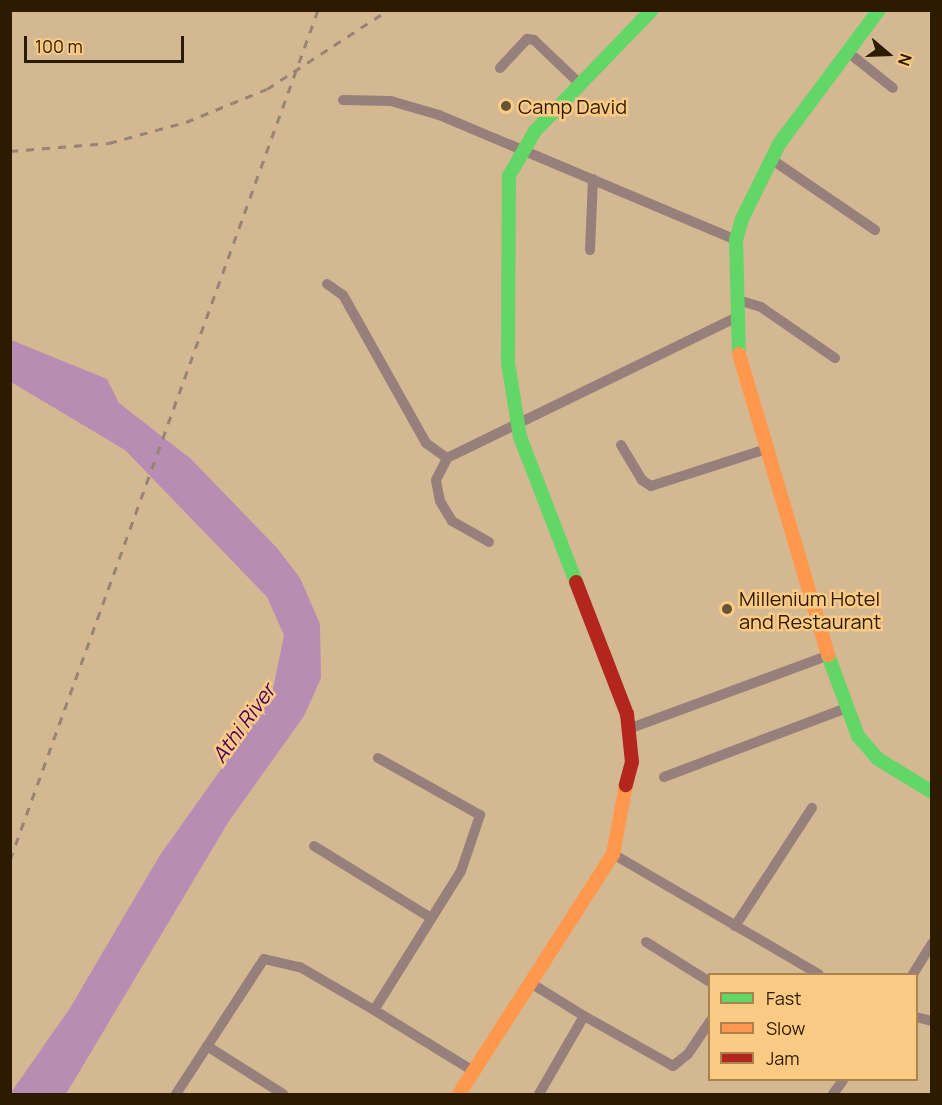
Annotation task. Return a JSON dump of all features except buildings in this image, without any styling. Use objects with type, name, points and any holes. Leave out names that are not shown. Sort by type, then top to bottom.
[{"type":"street","points":[[459,1095],[529,982],[613,854],[613,831],[632,762],[631,728],[531,470],[519,423],[508,363],[509,176],[519,152],[578,82],[652,10]]},
{"type":"street","points":[[879,10],[771,159],[736,240],[739,357],[763,450],[847,708],[867,749],[932,792]]},
{"type":"street","points":[[500,68],[527,39],[534,40],[578,82]]},
{"type":"street","points":[[849,53],[893,88]]},
{"type":"street","points":[[343,100],[417,107],[519,152],[593,179],[736,240]]},
{"type":"street","points":[[771,159],[875,230]]},
{"type":"street","points":[[590,250],[593,179]]},
{"type":"street","points":[[327,284],[343,295],[426,442],[447,458]]},
{"type":"street","points":[[738,300],[761,307],[835,358]]},
{"type":"street","points":[[489,542],[452,521],[440,501],[436,480],[447,458],[737,317]]},
{"type":"street","points":[[621,445],[642,480],[651,486],[763,450]]},
{"type":"street","points":[[631,728],[829,655]]},
{"type":"street","points":[[664,777],[847,708]]},
{"type":"street","points":[[374,1010],[471,851],[480,815],[378,758]]},
{"type":"street","points":[[735,926],[812,808]]},
{"type":"street","points":[[314,846],[431,918]]},
{"type":"street","points":[[613,854],[815,973]]},
{"type":"street","points":[[646,942],[708,981]]},
{"type":"street","points":[[914,973],[932,944]]},
{"type":"street","points":[[176,1095],[260,964],[270,957],[300,967],[473,1071]]},
{"type":"street","points":[[529,982],[673,1066],[688,1054],[708,1024]]},
{"type":"street","points":[[542,1093],[584,1016]]},
{"type":"street","points":[[207,1046],[283,1095]]},
{"type":"street","points":[[834,1094],[842,1081]]},
{"type":"shaded area","points":[[11,340],[107,379],[119,403],[191,459],[277,548],[300,578],[320,624],[321,678],[304,716],[229,821],[66,1094],[10,1094],[70,1008],[160,855],[271,699],[284,635],[267,597],[125,450],[11,382]]},
{"type":"railway","points":[[10,860],[318,10]]},
{"type":"railway","points":[[10,151],[109,143],[186,122],[267,89],[388,10]]},
{"type":"traffic: fast","points":[[576,582],[520,437],[508,363],[509,176],[535,131],[652,10]]},
{"type":"traffic: fast","points":[[739,354],[736,240],[742,219],[779,144],[879,10]]},
{"type":"traffic: fast","points":[[828,655],[858,736],[878,759],[932,792]]},
{"type":"traffic: slow","points":[[739,354],[828,655]]},
{"type":"traffic: slow","points":[[459,1094],[613,854],[626,785]]},
{"type":"traffic: jam","points":[[576,582],[627,714],[632,762],[626,785]]},
{"type":"place","name":"Camp David","points":[[506,106]]},
{"type":"place","name":"Millenium Hotel and Restaurant","points":[[727,609]]},
{"type":"water label","name":"Athi River","points":[[243,723]]}]
